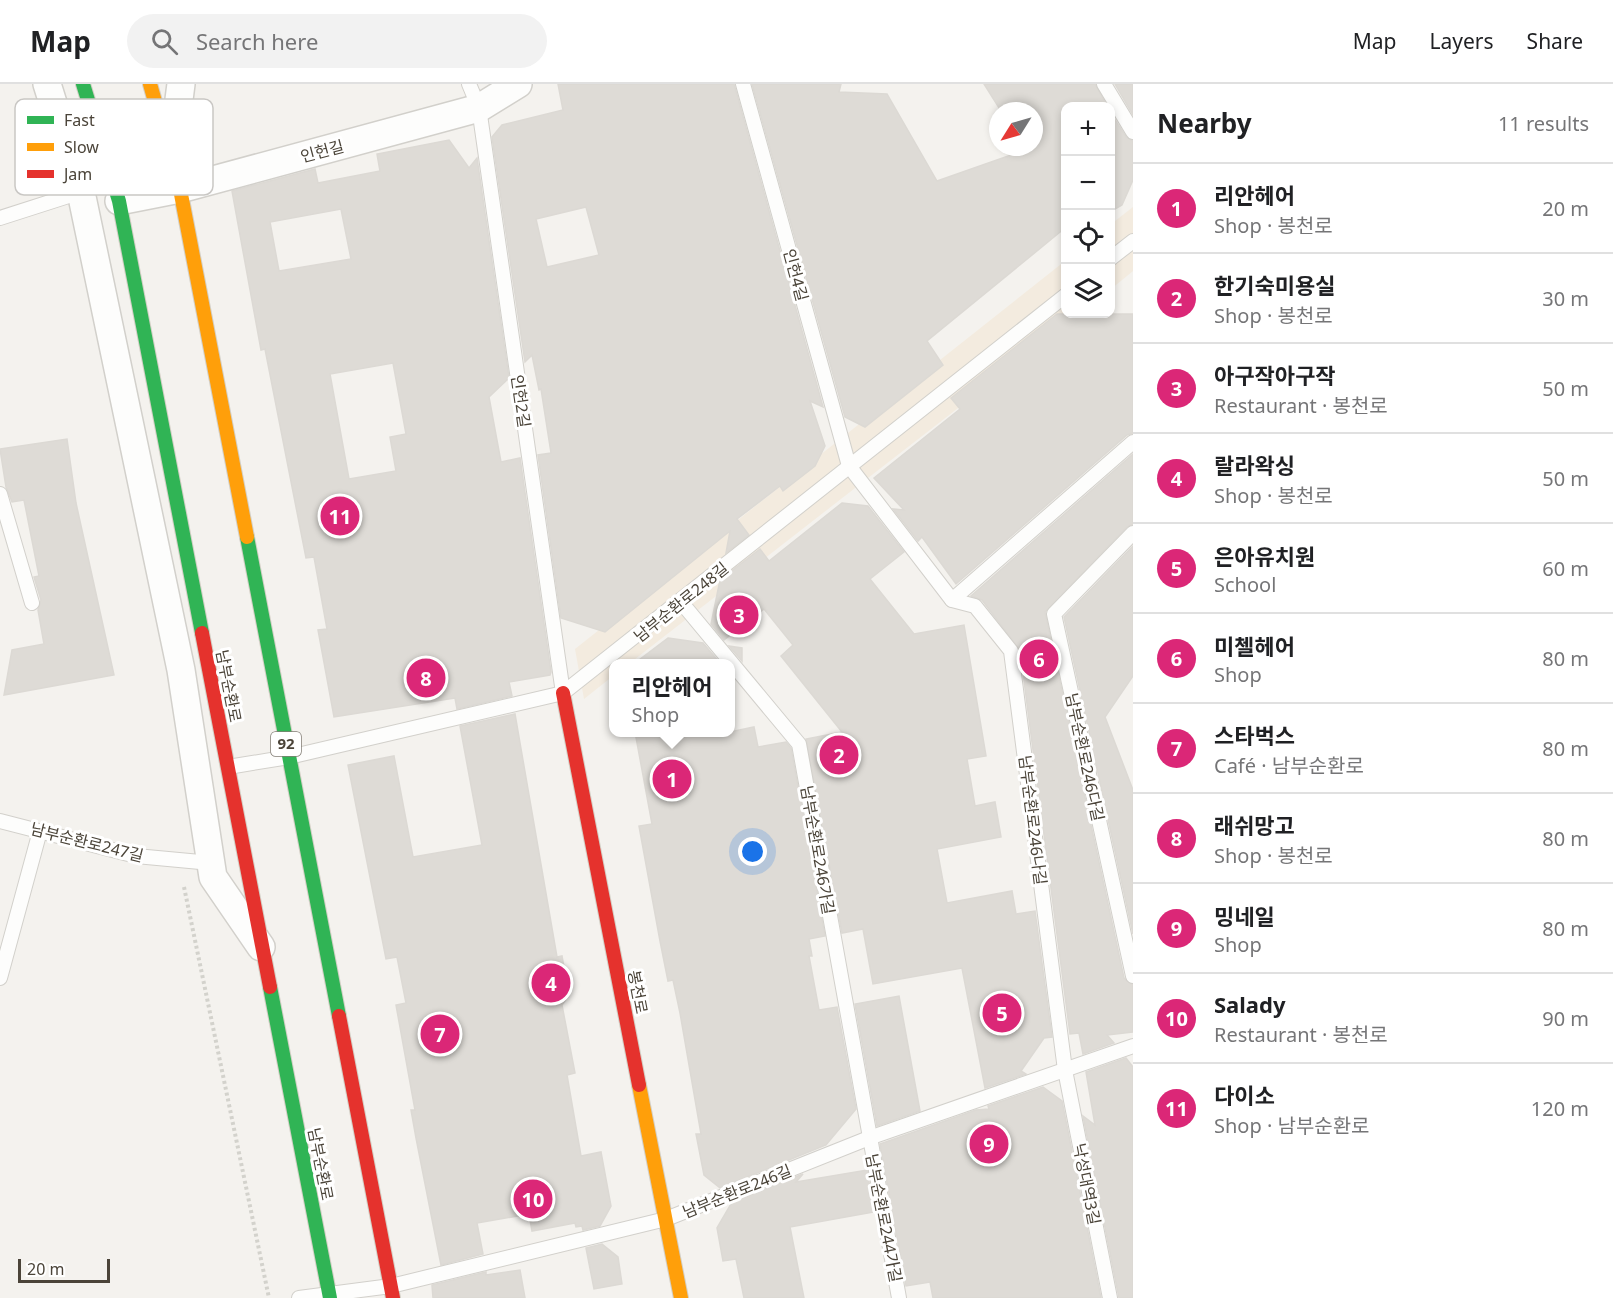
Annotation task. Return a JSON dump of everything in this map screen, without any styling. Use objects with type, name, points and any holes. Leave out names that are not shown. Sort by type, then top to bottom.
[{"type":"main road","name":"남부순환로","points":[[83,84],[88,99]]},
{"type":"main road","name":"92","points":[[150,84],[154,99]]},
{"type":"main road","name":"남부순환로","points":[[117,195],[329,1295]]},
{"type":"main road","name":"92","points":[[181,195],[392,1292]]},
{"type":"main road","name":"봉천로","points":[[563,693],[681,1298]]},
{"type":"street","points":[[47,84],[52,99]]},
{"type":"street","points":[[179,99],[181,84]]},
{"type":"street","name":"인헌길","points":[[213,179],[474,96],[519,84]]},
{"type":"street","points":[[82,195],[181,670],[213,878],[263,950]]},
{"type":"street","name":"인헌길","points":[[119,201],[150,195]]},
{"type":"lane","name":"인헌4길","points":[[743,84],[849,466]]},
{"type":"lane","points":[[1104,84],[1133,132]]},
{"type":"lane","name":"인헌2길","points":[[474,96],[563,693]]},
{"type":"lane","points":[[0,218],[72,195]]},
{"type":"lane","points":[[1115,255],[1133,241]]},
{"type":"lane","name":"남부순환로248길","points":[[228,767],[289,757],[563,693],[681,602],[1061,298]]},
{"type":"lane","points":[[849,466],[952,600],[1133,442]]},
{"type":"lane","points":[[0,494],[32,603]]},
{"type":"lane","name":"남부순환로246다길","points":[[1133,533],[1054,614],[1133,975]]},
{"type":"lane","name":"남부순환로246나길","points":[[952,600],[975,606],[1011,651],[1065,1070]]},
{"type":"lane","name":"남부순환로246가길","points":[[681,602],[728,659]]},
{"type":"lane","name":"남부순환로246가길","points":[[735,667],[799,744],[869,1138]]},
{"type":"lane","name":"남부순환로247길","points":[[0,821],[136,856],[211,863]]},
{"type":"lane","points":[[0,978],[40,831]]},
{"type":"lane","name":"남부순환로246길","points":[[299,1298],[392,1292],[666,1219],[869,1138],[1133,1046]]},
{"type":"lane","name":"낙성대역3길","points":[[1065,1070],[1110,1298]]},
{"type":"lane","name":"남부순환로244가길","points":[[869,1138],[899,1298]]},
{"type":"path","points":[[179,860],[198,964],[269,1298]]},
{"type":"shaded area","points":[[1133,207],[1133,271],[1115,286],[1115,264],[1115,221]]},
{"type":"shaded area","points":[[1061,264],[1061,318],[1074,318],[635,659],[609,659],[609,679],[584,699],[575,649]]},
{"type":"building","points":[[558,84],[734,84],[823,407],[810,401],[825,446],[815,466],[783,491],[780,486],[737,519],[749,535],[726,553],[730,531],[605,632],[561,618],[538,455],[551,453],[541,389],[539,390],[532,355],[525,362],[492,137],[502,125],[563,110]],"holes":[[[586,207],[599,255],[547,267],[536,219]]]},
{"type":"building","points":[[752,84],[841,84],[839,92],[887,94],[937,181],[1008,156],[1043,156],[1043,102],[995,102],[984,84],[1095,84],[1105,102],[1061,102],[1061,231],[927,341],[943,365],[865,427],[845,417]]},
{"type":"building","points":[[1115,84],[1133,84],[1133,115]]},
{"type":"building","points":[[1115,120],[1126,137],[1133,141],[1133,180],[1122,205],[1115,209]]},
{"type":"building","points":[[449,140],[469,168],[477,158],[509,378],[489,397],[501,462],[520,458],[551,672],[550,675],[509,682],[512,696],[457,709],[455,698],[334,717],[318,630],[327,629],[314,557],[306,558],[265,349],[261,350],[232,191],[315,169],[318,183],[380,171],[377,154]],"holes":[[[341,209],[351,259],[279,271],[270,222]],[[393,363],[406,434],[390,437],[396,471],[349,479],[330,374]]]},
{"type":"building","points":[[1057,314],[1061,314],[1061,318],[1115,318],[1115,314],[1133,314],[1133,433],[1127,435],[956,584],[922,537],[918,541],[893,509],[904,510],[874,478],[960,409],[951,398]]},
{"type":"building","points":[[67,439],[76,503],[114,675],[4,695],[12,650],[44,644],[38,610],[41,600],[34,577],[39,576],[24,500],[12,502],[6,487],[0,449]]},
{"type":"building","points":[[1133,454],[1133,524],[1127,527],[1045,612],[1124,978],[1133,985],[1133,1032],[1107,1035],[1114,1043],[1083,1054],[1079,1033],[1070,1034],[1020,650],[982,600],[971,596]]},
{"type":"building","points":[[842,503],[868,506],[904,552],[870,579],[914,634],[964,625],[986,756],[967,759],[975,806],[995,802],[1001,837],[937,849],[947,903],[1012,891],[1016,914],[1035,911],[1052,1037],[1044,1038],[1021,1071],[1026,1074],[985,1088],[962,968],[873,984],[863,929],[842,933],[806,739],[842,732],[781,656],[793,645],[764,609],[724,640],[711,624],[720,580],[760,549],[769,561]]},
{"type":"building","points":[[1133,546],[1133,676],[1105,717],[1133,790],[1133,934],[1064,617]]},
{"type":"building","points":[[668,638],[703,643],[717,659],[640,659]]},
{"type":"building","points":[[729,646],[742,648],[742,661]]},
{"type":"building","points":[[515,714],[557,957],[562,956],[569,995],[562,1005],[575,1073],[567,1075],[581,1156],[601,1152],[611,1206],[600,1226],[583,1230],[582,1226],[576,1227],[575,1223],[532,1231],[529,1214],[477,1223],[483,1254],[441,1265],[411,1110],[415,1110],[396,1005],[406,1003],[397,957],[386,959],[348,765],[394,756],[413,857],[482,845],[460,726]]},
{"type":"building","points":[[754,727],[758,747],[786,742],[791,748],[825,936],[809,939],[812,956],[809,956],[819,1010],[837,1007],[856,1109],[826,1145],[720,1188],[704,1175],[696,1134],[701,1134],[680,1013],[673,980],[668,981],[660,941],[639,826],[652,824],[636,737],[735,737],[735,731]]},
{"type":"building","points":[[899,996],[920,1111],[877,1126],[855,1004]]},
{"type":"building","points":[[1126,1058],[1133,1067],[1133,1298],[1119,1298],[1083,1116],[1095,1125],[1086,1072]]},
{"type":"building","points":[[1043,1087],[1062,1101],[1101,1298],[933,1298],[930,1282],[906,1286],[880,1144],[976,1110],[989,1109],[988,1106]]},
{"type":"building","points":[[867,1170],[874,1212],[790,1227],[804,1298],[744,1298],[736,1259],[723,1261],[717,1228],[732,1202],[803,1174],[796,1182]]},
{"type":"building","points":[[602,1244],[618,1257],[622,1284],[594,1289],[586,1248]]},
{"type":"building","points":[[520,1270],[525,1298],[433,1298],[432,1285],[486,1272],[486,1275]]},
{"type":"traffic: fast","points":[[83,84],[88,99]]},
{"type":"traffic: fast","points":[[117,195],[202,633]]},
{"type":"traffic: fast","points":[[247,537],[339,1016]]},
{"type":"traffic: fast","points":[[270,987],[330,1298]]},
{"type":"traffic: slow","points":[[150,84],[154,99]]},
{"type":"traffic: slow","points":[[181,195],[247,537]]},
{"type":"traffic: slow","points":[[639,1085],[681,1298]]},
{"type":"traffic: jam","points":[[202,633],[270,987]]},
{"type":"traffic: jam","points":[[563,693],[639,1085]]},
{"type":"traffic: jam","points":[[339,1016],[393,1298]]},
{"type":"place","name":"다이소","points":[[340,516]]},
{"type":"place","name":"아구작아구작","points":[[739,615]]},
{"type":"place","name":"미첼헤어","points":[[1039,659]]},
{"type":"place","name":"래쉬망고","points":[[426,678]]},
{"type":"place","name":"한기숙미용실","points":[[839,755]]},
{"type":"place","name":"리안헤어","points":[[672,779]]},
{"type":"place","name":"랄라왁싱","points":[[551,983]]},
{"type":"place","name":"은아유치원","points":[[1002,1013]]},
{"type":"place","name":"스타벅스","points":[[440,1034]]},
{"type":"place","name":"밍네일","points":[[989,1144]]},
{"type":"place","name":"Salady","points":[[533,1199]]}]
